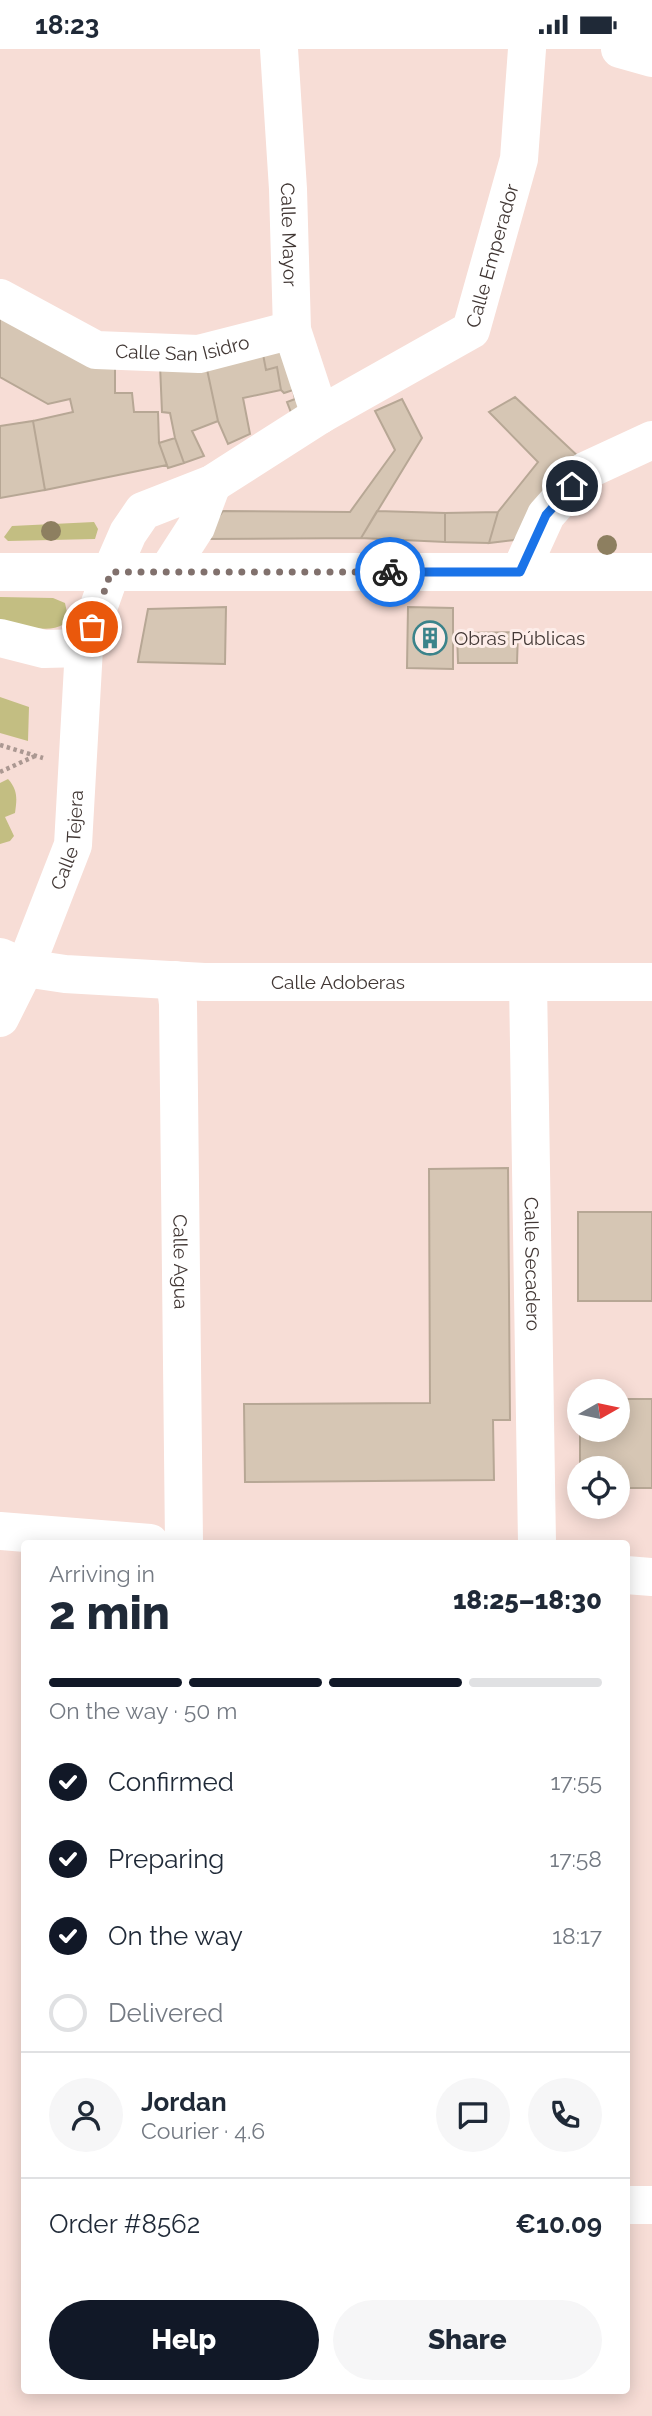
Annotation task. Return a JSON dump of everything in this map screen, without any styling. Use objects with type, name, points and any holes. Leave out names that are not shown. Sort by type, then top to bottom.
[{"type":"street","name":"Calle Mayor","points":[[279,49],[288,189],[292,330],[320,415]]},
{"type":"street","name":"Calle Emperador","points":[[111,572],[128,533],[144,511],[212,484],[320,415],[471,330],[519,159],[527,49]]},
{"type":"street","points":[[620,49],[652,58]]},
{"type":"street","name":"Calle San Isidro","points":[[0,298],[96,350],[199,354],[292,330]]},
{"type":"street","points":[[520,572],[546,515],[584,471],[652,440]]},
{"type":"street","points":[[167,572],[196,527],[212,484]]},
{"type":"street","points":[[0,572],[652,572]]},
{"type":"street","name":"Calle Tejera","points":[[0,1018],[12,962],[73,845],[85,648],[111,572]]},
{"type":"street","points":[[0,638],[44,649],[85,648]]},
{"type":"street","name":"Calle Adoberas","points":[[12,962],[65,974],[175,980],[652,982]]},
{"type":"street","name":"Calle Agua","points":[[175,980],[178,1004],[184,1540]]},
{"type":"street","name":"Calle Secadero","points":[[528,982],[537,1540]]},
{"type":"street","points":[[0,1531],[112,1540]]},
{"type":"street","points":[[630,1575],[652,1577]]},
{"type":"street","points":[[630,2205],[652,2205]]},
{"type":"path","points":[[0,772],[35,755]]},
{"type":"shaded area","points":[[94,522],[98,529],[95,539],[8,541],[4,537],[12,526]]},
{"type":"shaded area","points":[[0,597],[53,598],[65,603],[68,617],[64,624],[49,629],[0,619]]},
{"type":"shaded area","points":[[0,697],[29,707],[28,741],[0,733]]},
{"type":"shaded area","points":[[8,779],[15,791],[16,803],[15,813],[5,817],[14,836],[10,841],[0,844],[0,783]]},
{"type":"building","points":[[0,308],[115,365],[115,393],[132,393],[134,412],[158,412],[159,443],[167,465],[45,490],[33,421],[73,412],[70,399],[48,404],[0,377]]},
{"type":"building","points":[[286,343],[303,408],[292,415],[287,402],[295,399],[293,390],[284,393],[281,390],[277,367],[266,370],[262,349]]},
{"type":"building","points":[[262,349],[266,370],[277,367],[281,390],[243,398],[250,434],[228,444],[218,421],[205,360]]},
{"type":"building","points":[[205,360],[218,421],[192,431],[204,456],[184,463],[170,413],[162,412],[160,365]]},
{"type":"building","points":[[515,397],[581,459],[514,540],[489,543],[498,512],[538,462],[489,412]]},
{"type":"building","points":[[402,399],[422,438],[361,538],[203,539],[223,511],[350,512],[395,450],[375,411]]},
{"type":"building","points":[[33,421],[45,490],[0,498],[0,426]]},
{"type":"building","points":[[175,438],[184,463],[168,468],[159,443]]},
{"type":"building","points":[[377,511],[445,513],[445,542],[361,538]]},
{"type":"building","points":[[498,512],[489,543],[445,542],[445,513]]},
{"type":"building","points":[[226,607],[225,664],[138,662],[148,609]]},
{"type":"building","name":"Obras Públicas","points":[[408,607],[453,608],[453,669],[407,668]]},
{"type":"building","points":[[518,632],[517,663],[458,663],[457,633]]},
{"type":"building","points":[[508,1168],[510,1420],[493,1420],[494,1480],[245,1482],[244,1404],[430,1403],[429,1169]]},
{"type":"building","points":[[578,1212],[652,1212],[652,1301],[578,1301]]},
{"type":"building","points":[[630,1399],[652,1399],[652,1488],[630,1488],[630,1456],[580,1456],[580,1442],[630,1442]]},
{"type":"way so far","points":[[92,627],[111,572],[390,572]]},
{"type":"place","name":"Obras Públicas","points":[[430,638]]},
{"type":"route","points":[[390,572],[520,572],[546,515],[572,486]]}]
